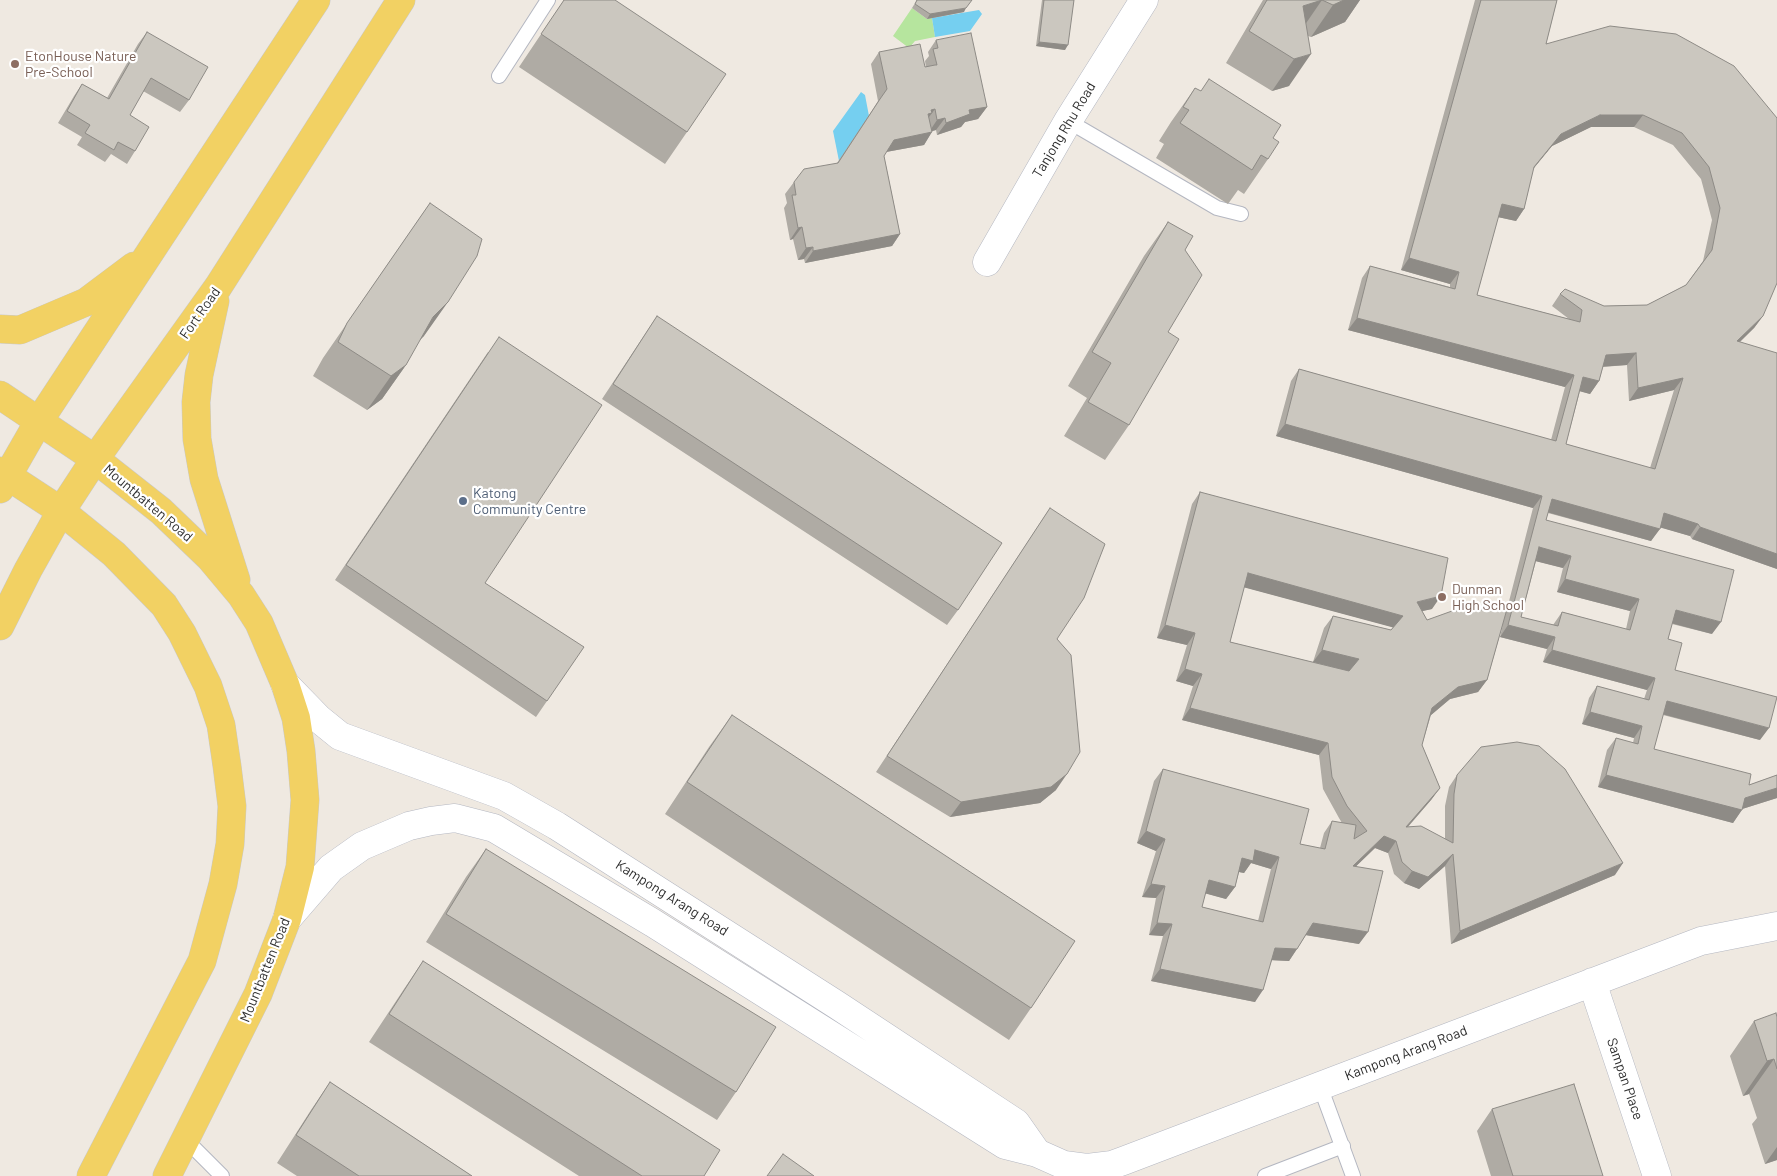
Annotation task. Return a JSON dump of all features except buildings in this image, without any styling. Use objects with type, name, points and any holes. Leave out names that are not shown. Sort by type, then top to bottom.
[{"type":"main road","points":[[91,1176],[202,961],[224,884],[230,844],[232,806],[221,725],[208,686],[182,633],[164,605],[132,570],[61,511],[3,478],[316,0]]},
{"type":"main road","name":"Fort Road","points":[[0,626],[28,570],[61,511],[95,459],[218,287],[401,0]]},
{"type":"main road","points":[[0,328],[20,330],[86,302],[150,254]]},
{"type":"main road","points":[[218,287],[199,375],[196,402],[197,439],[204,479],[241,595]]},
{"type":"main road","name":"Mountbatten Road","points":[[0,395],[95,459],[186,533],[241,595],[259,623],[285,684],[298,735],[305,800],[300,867],[287,919],[258,994],[167,1176]]},
{"type":"street","name":"Tanjong Rhu Road","points":[[987,262],[1068,122],[1144,0]]},
{"type":"street","name":"Kampong Arang Road","points":[[285,684],[319,719],[340,736],[504,796],[580,840],[797,978],[1016,1123],[1037,1152]]},
{"type":"street","name":"Kampong Arang Road","points":[[287,919],[331,868],[362,846],[409,826],[431,820],[455,818],[494,828],[653,923],[1005,1146],[1037,1152],[1064,1164],[1101,1171],[1701,941],[1777,926]]},
{"type":"street","name":"Sampan Place","points":[[1592,982],[1657,1176]]},
{"type":"lane","points":[[499,76],[548,0]]},
{"type":"lane","points":[[1068,122],[1217,208],[1241,214]]},
{"type":"lane","points":[[1320,1086],[1353,1176]]},
{"type":"lane","points":[[186,1139],[222,1176]]},
{"type":"lane","points":[[1265,1176],[1343,1146]]},
{"type":"green space","points":[[912,8],[927,19],[932,18],[935,37],[915,41],[909,48],[893,36]]},
{"type":"water","points":[[979,10],[982,14],[970,31],[935,37],[932,18]]},
{"type":"water","points":[[861,92],[865,95],[873,137],[840,166],[833,131]]},
{"type":"place","name":"EtonHouse Nature Pre-School","points":[[15,64]]},
{"type":"place","name":"Katong Community Centre","points":[[463,501]]},
{"type":"place","name":"Dunman High School","points":[[1442,597]]}]
